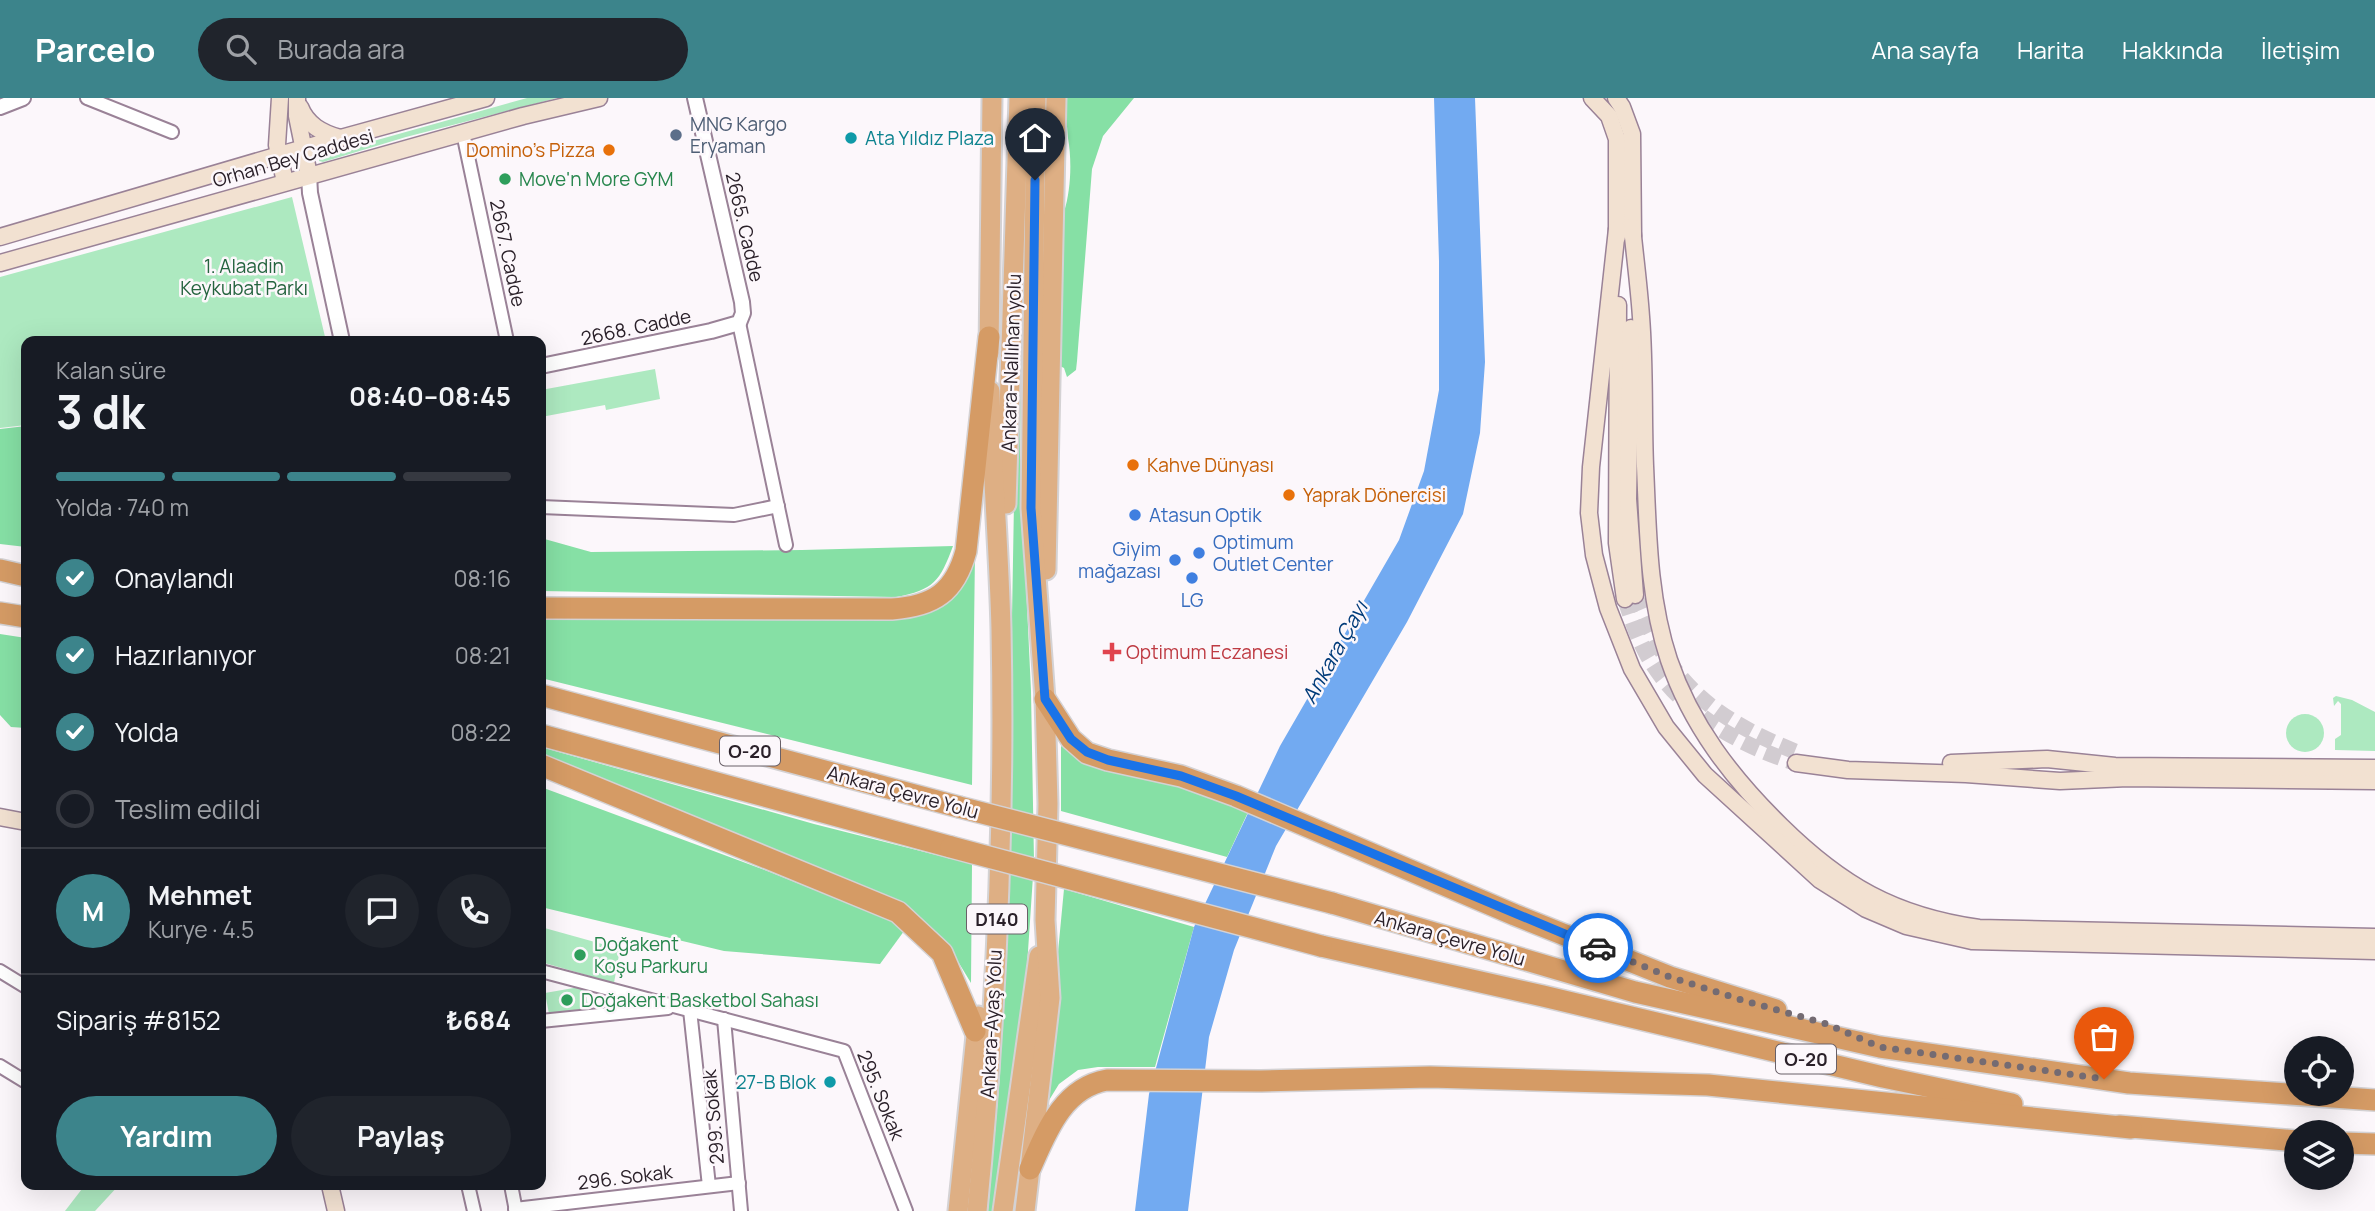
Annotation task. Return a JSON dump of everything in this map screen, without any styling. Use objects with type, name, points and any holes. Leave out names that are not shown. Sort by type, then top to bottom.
[{"type":"highway","points":[[992,98],[989,337],[1001,627]]},
{"type":"highway","name":"Ankara-Nallıhan yolu","points":[[1001,627],[1019,98]]},
{"type":"highway","name":"Ankara-Nallıhan yolu","points":[[1036,98],[1031,508],[1045,699],[1048,804],[1045,920]]},
{"type":"highway","points":[[1042,645],[1048,534],[1056,98]]},
{"type":"highway","points":[[546,608],[892,609],[915,606],[938,597],[955,579],[966,551],[989,337]]},
{"type":"highway","points":[[0,570],[21,573]]},
{"type":"highway","points":[[0,614],[21,616]]},
{"type":"highway","name":"Ankara-Ayaş Yolu","points":[[977,1211],[986,1124],[998,909],[1001,627]]},
{"type":"highway","name":"Ankara Çevre Yolu","points":[[546,696],[1332,903],[1635,992],[1880,1047],[2129,1083],[2375,1100]]},
{"type":"highway","points":[[1045,699],[1071,739],[1087,752],[1108,760],[1181,776],[1236,796],[1670,977],[1824,1023],[1880,1047]]},
{"type":"highway","name":"Ankara Çevre Yolu","points":[[546,736],[1321,946],[1882,1077],[2131,1128],[2284,1140]]},
{"type":"highway","points":[[546,767],[898,912],[942,953],[975,1031]]},
{"type":"highway","points":[[958,1211],[975,1031],[998,909]]},
{"type":"highway","points":[[1025,1211],[1050,998],[1045,920]]},
{"type":"highway","name":"Ankara-Ayaş Yolu","points":[[1003,1211],[1045,920]]},
{"type":"highway","points":[[1030,1169],[1046,1132],[1070,1097],[1093,1082],[1107,1080],[1261,1081],[1430,1077],[1708,1085],[2131,1128]]},
{"type":"highway","points":[[2354,1143],[2375,1144]]},
{"type":"main road","points":[[280,98],[277,133],[285,182]]},
{"type":"main road","name":"Orhan Bey Caddesi","points":[[0,237],[303,148],[486,98]]},
{"type":"main road","name":"Orhan Bey Caddesi","points":[[0,263],[309,175],[599,98]]},
{"type":"main road","points":[[297,99],[302,114],[309,123],[318,131],[340,138]]},
{"type":"main road","points":[[297,99],[297,116],[309,175]]},
{"type":"main road","points":[[1605,100],[1617,139],[1625,228],[1641,319],[1651,570],[1663,640],[1688,704],[1720,758],[1758,803],[1811,855],[1839,877],[1882,901],[1928,918],[1979,928],[2375,937]]},
{"type":"main road","points":[[1625,228],[1617,542],[1630,597]]},
{"type":"main road","points":[[1625,228],[1591,467],[1589,513],[1594,555],[1608,608],[1632,669],[1666,727],[1714,783],[1820,880],[1866,909],[1918,929],[1972,941],[2375,951]]},
{"type":"main road","points":[[2375,768],[2115,766],[2062,760],[1966,763],[1798,758],[1848,769],[2060,781],[2127,778],[2375,781]]},
{"type":"main road","points":[[2060,781],[2054,779],[2050,770],[2053,764],[2062,760]]},
{"type":"main road","points":[[0,817],[21,821]]},
{"type":"main road","points":[[322,1190],[326,1211]]},
{"type":"main road","points":[[332,1190],[336,1211]]},
{"type":"street","points":[[0,107],[23,98]]},
{"type":"street","points":[[88,98],[173,132]]},
{"type":"street","name":"2665. Cadde","points":[[695,98],[742,302],[743,313],[738,323]]},
{"type":"street","name":"2667. Cadde","points":[[463,133],[507,336]]},
{"type":"street","points":[[309,175],[310,193],[341,336]]},
{"type":"street","points":[[738,323],[786,545]]},
{"type":"street","name":"2668. Cadde","points":[[546,365],[738,323]]},
{"type":"street","points":[[546,507],[734,515],[778,506]]},
{"type":"street","points":[[0,971],[21,984]]},
{"type":"street","name":"295. Sokak","points":[[546,972],[844,1051],[906,1211]]},
{"type":"street","points":[[546,1021],[684,1009],[709,1186]]},
{"type":"street","name":"299. Sokak","points":[[724,1019],[741,1211]]},
{"type":"street","points":[[0,1066],[21,1079]]},
{"type":"street","name":"296. Sokak","points":[[516,1210],[739,1182]]},
{"type":"street","points":[[469,1190],[474,1211]]},
{"type":"street","points":[[513,1190],[516,1210]]},
{"type":"green space","points":[[527,98],[557,98],[319,161],[320,156]]},
{"type":"green space","points":[[1021,98],[1025,98],[1020,456],[1031,691],[1034,861],[1026,981],[995,1211],[988,1211],[1000,1076],[1009,791]]},
{"type":"green space","points":[[1067,98],[1134,98],[1103,136],[1092,169],[1076,370],[1067,377],[1064,368],[1060,366],[1064,212],[1070,175]]},
{"type":"green space","name":"1. Alaadin Keykubat Parkı","points":[[292,197],[325,336],[21,336],[21,426],[0,428],[0,277]]},
{"type":"green space","points":[[655,369],[660,399],[606,410],[605,405],[546,416],[546,389]]},
{"type":"green space","points":[[21,427],[21,546],[0,544],[0,429]]},
{"type":"green space","points":[[546,539],[591,552],[953,546],[944,568],[934,582],[919,591],[896,597],[546,591]]},
{"type":"green space","points":[[975,553],[972,785],[546,679],[546,616],[919,615]]},
{"type":"green space","points":[[0,634],[21,637],[21,728],[11,727],[0,715]]},
{"type":"green space","points":[[2336,696],[2352,700],[2375,712],[2375,751],[2335,750],[2335,739],[2341,735],[2341,704],[2338,701],[2334,706],[2333,698]]},
{"type":"green space","points":[[2305,714],[2318,720],[2324,733],[2318,746],[2305,752],[2292,746],[2286,733],[2292,720]]},
{"type":"green space","points":[[1061,746],[1086,761],[1168,780],[1250,808],[1227,857],[1061,811]]},
{"type":"green space","points":[[546,748],[814,824],[972,864],[971,983],[945,940],[927,925],[546,764]]},
{"type":"green space","points":[[546,789],[770,872],[907,927],[880,964],[724,951],[546,908]]},
{"type":"green space","points":[[1064,889],[1194,927],[1155,1067],[1098,1067],[1078,1070],[1059,1084],[1043,1110]]},
{"type":"green space","name":"Doğakent Koşu Parkuru","points":[[546,928],[620,949],[614,983],[546,963]]},
{"type":"green space","name":"Doğakent Basketbol Sahası","points":[[585,986],[588,1008],[549,1014],[546,993]]},
{"type":"green space","points":[[81,1190],[114,1190],[95,1211],[65,1211]]},
{"type":"water","points":[[1434,98],[1475,98],[1485,362],[1480,433],[1463,514],[1407,622],[1276,846],[1234,950],[1209,1037],[1188,1211],[1135,1211],[1149,1094],[1194,927],[1280,746],[1399,540],[1424,471],[1439,390],[1439,261]]},
{"type":"tunnel","points":[[1635,595],[1662,652],[1697,694],[1742,726],[1799,753]]},
{"type":"tunnel","points":[[1625,599],[1639,639],[1654,667],[1687,704],[1707,720],[1750,745],[1796,763]]},
{"type":"way so far","points":[[1598,948],[1670,977],[1824,1023],[1880,1047],[2104,1079]]},
{"type":"place","name":"MNG Kargo Eryaman","points":[[676,135]]},
{"type":"place","name":"Ata Yıldız Plaza","points":[[851,138]]},
{"type":"place","name":"Domino's Pizza","points":[[609,150]]},
{"type":"place","name":"Move'n More GYM","points":[[505,179]]},
{"type":"place","name":"Kahve Dünyası","points":[[1133,465]]},
{"type":"place","name":"Yaprak Dönercisi","points":[[1289,495]]},
{"type":"place","name":"Atasun Optik","points":[[1135,515]]},
{"type":"place","name":"Optimum Outlet Center","points":[[1199,553]]},
{"type":"place","name":"Giyim mağazası","points":[[1175,560]]},
{"type":"place","name":"LG","points":[[1192,578]]},
{"type":"place","name":"Optimum Eczanesi","points":[[1112,652]]},
{"type":"place","name":"Doğakent Koşu Parkuru","points":[[580,955]]},
{"type":"place","name":"Doğakent Basketbol Sahası","points":[[567,1000]]},
{"type":"place","name":"27-B Blok","points":[[830,1082]]},
{"type":"route","points":[[1035,180],[1031,508],[1045,699],[1060,724],[1071,739],[1087,752],[1108,760],[1181,776],[1236,796],[1598,948]]},
{"type":"water label","name":"Ankara Çayı","points":[[1334,652]]}]
